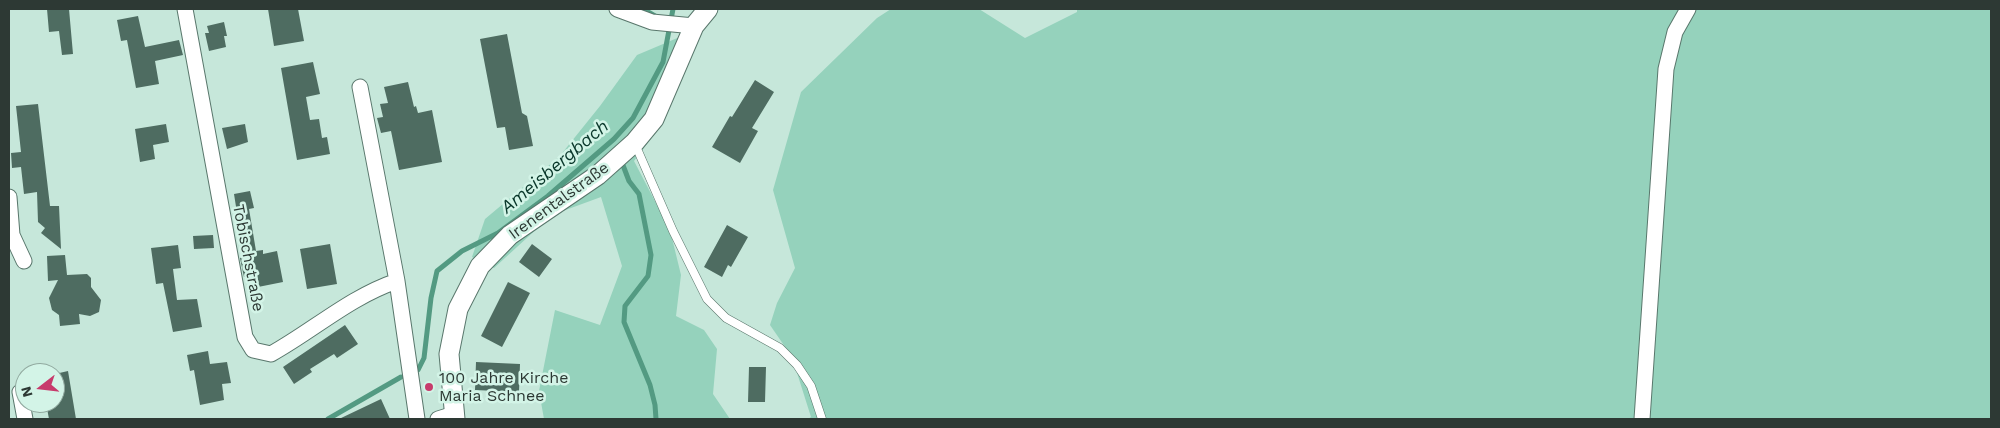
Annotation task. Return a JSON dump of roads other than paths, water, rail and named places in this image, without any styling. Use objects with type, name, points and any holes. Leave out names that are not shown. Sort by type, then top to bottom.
[{"type":"street","name":"Tobischstraße","points":[[185,9],[245,337],[253,350],[270,354],[292,343],[341,307],[380,287],[397,281]]},
{"type":"street","points":[[617,9],[652,22],[687,26]]},
{"type":"street","name":"Irenentalstraße","points":[[449,418],[449,354],[458,309],[480,266],[510,235],[598,175],[631,146],[654,119],[687,26],[708,9]]},
{"type":"street","points":[[1642,419],[1666,70],[1675,32],[1688,9]]},
{"type":"street","points":[[360,87],[397,281],[417,419]]},
{"type":"street","points":[[9,197],[12,235],[24,262]]},
{"type":"lane","points":[[631,146],[707,299],[726,318],[780,348],[797,365],[811,386],[822,419]]},
{"type":"waterway","points":[[643,9],[655,16]]},
{"type":"waterway","name":"Ameisbergbach","points":[[418,370],[424,358],[431,298],[437,271],[462,251],[498,233],[548,196],[614,139],[633,118],[663,62],[673,9]]},
{"type":"waterway","points":[[621,160],[629,181],[639,194],[651,255],[648,276],[625,306],[624,322],[650,385],[656,419]]},
{"type":"waterway","name":"Ameisbergbach","points":[[328,419],[401,377]]},
{"type":"place","name":"100 Jahre Kirche Maria Schnee","points":[[429,387]]}]
